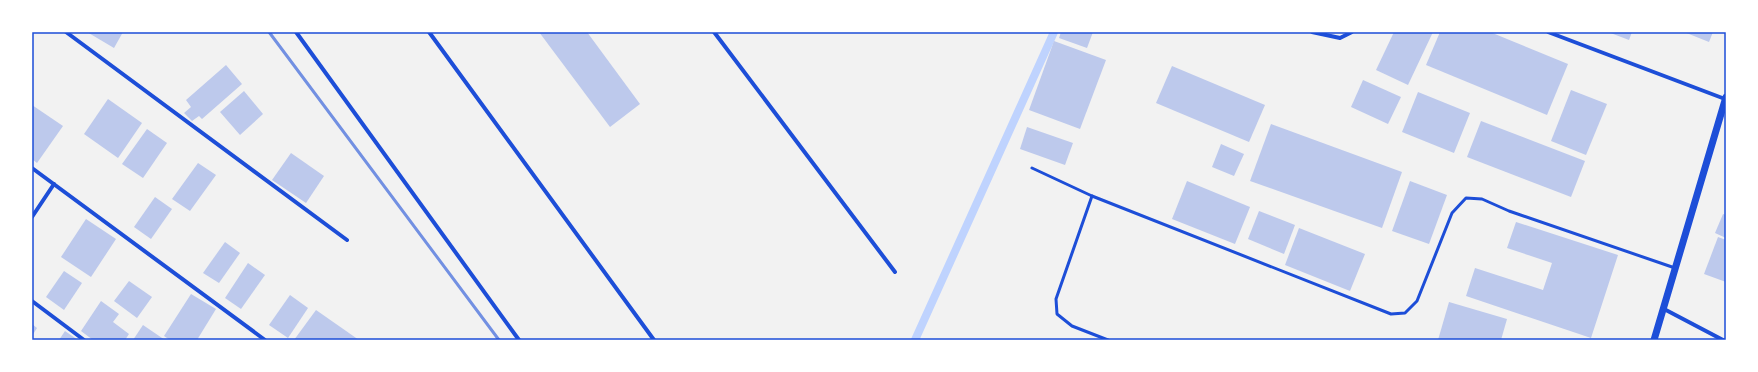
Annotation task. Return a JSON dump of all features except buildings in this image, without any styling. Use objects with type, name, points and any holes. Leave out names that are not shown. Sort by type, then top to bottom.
[{"type":"street","points":[[66,32],[347,240]]},
{"type":"street","points":[[296,32],[519,340]]},
{"type":"street","points":[[429,32],[654,340]]},
{"type":"street","points":[[714,32],[895,272]]},
{"type":"street","points":[[1312,32],[1340,38],[1352,32]]},
{"type":"street","points":[[1548,32],[1726,98],[1654,340]]},
{"type":"street","points":[[32,168],[266,340]]},
{"type":"street","points":[[32,217],[54,184]]},
{"type":"street","points":[[32,301],[84,340]]},
{"type":"street","points":[[1664,309],[1723,340]]},
{"type":"lane","points":[[1032,168],[1092,196],[1391,314],[1404,313],[1417,301],[1452,213],[1466,198],[1482,199],[1509,211],[1676,268]]},
{"type":"lane","points":[[1092,196],[1056,299],[1057,314],[1072,326],[1108,340]]},
{"type":"waterway","points":[[915,340],[1054,32]]},
{"type":"railway","points":[[269,32],[499,340]]}]
